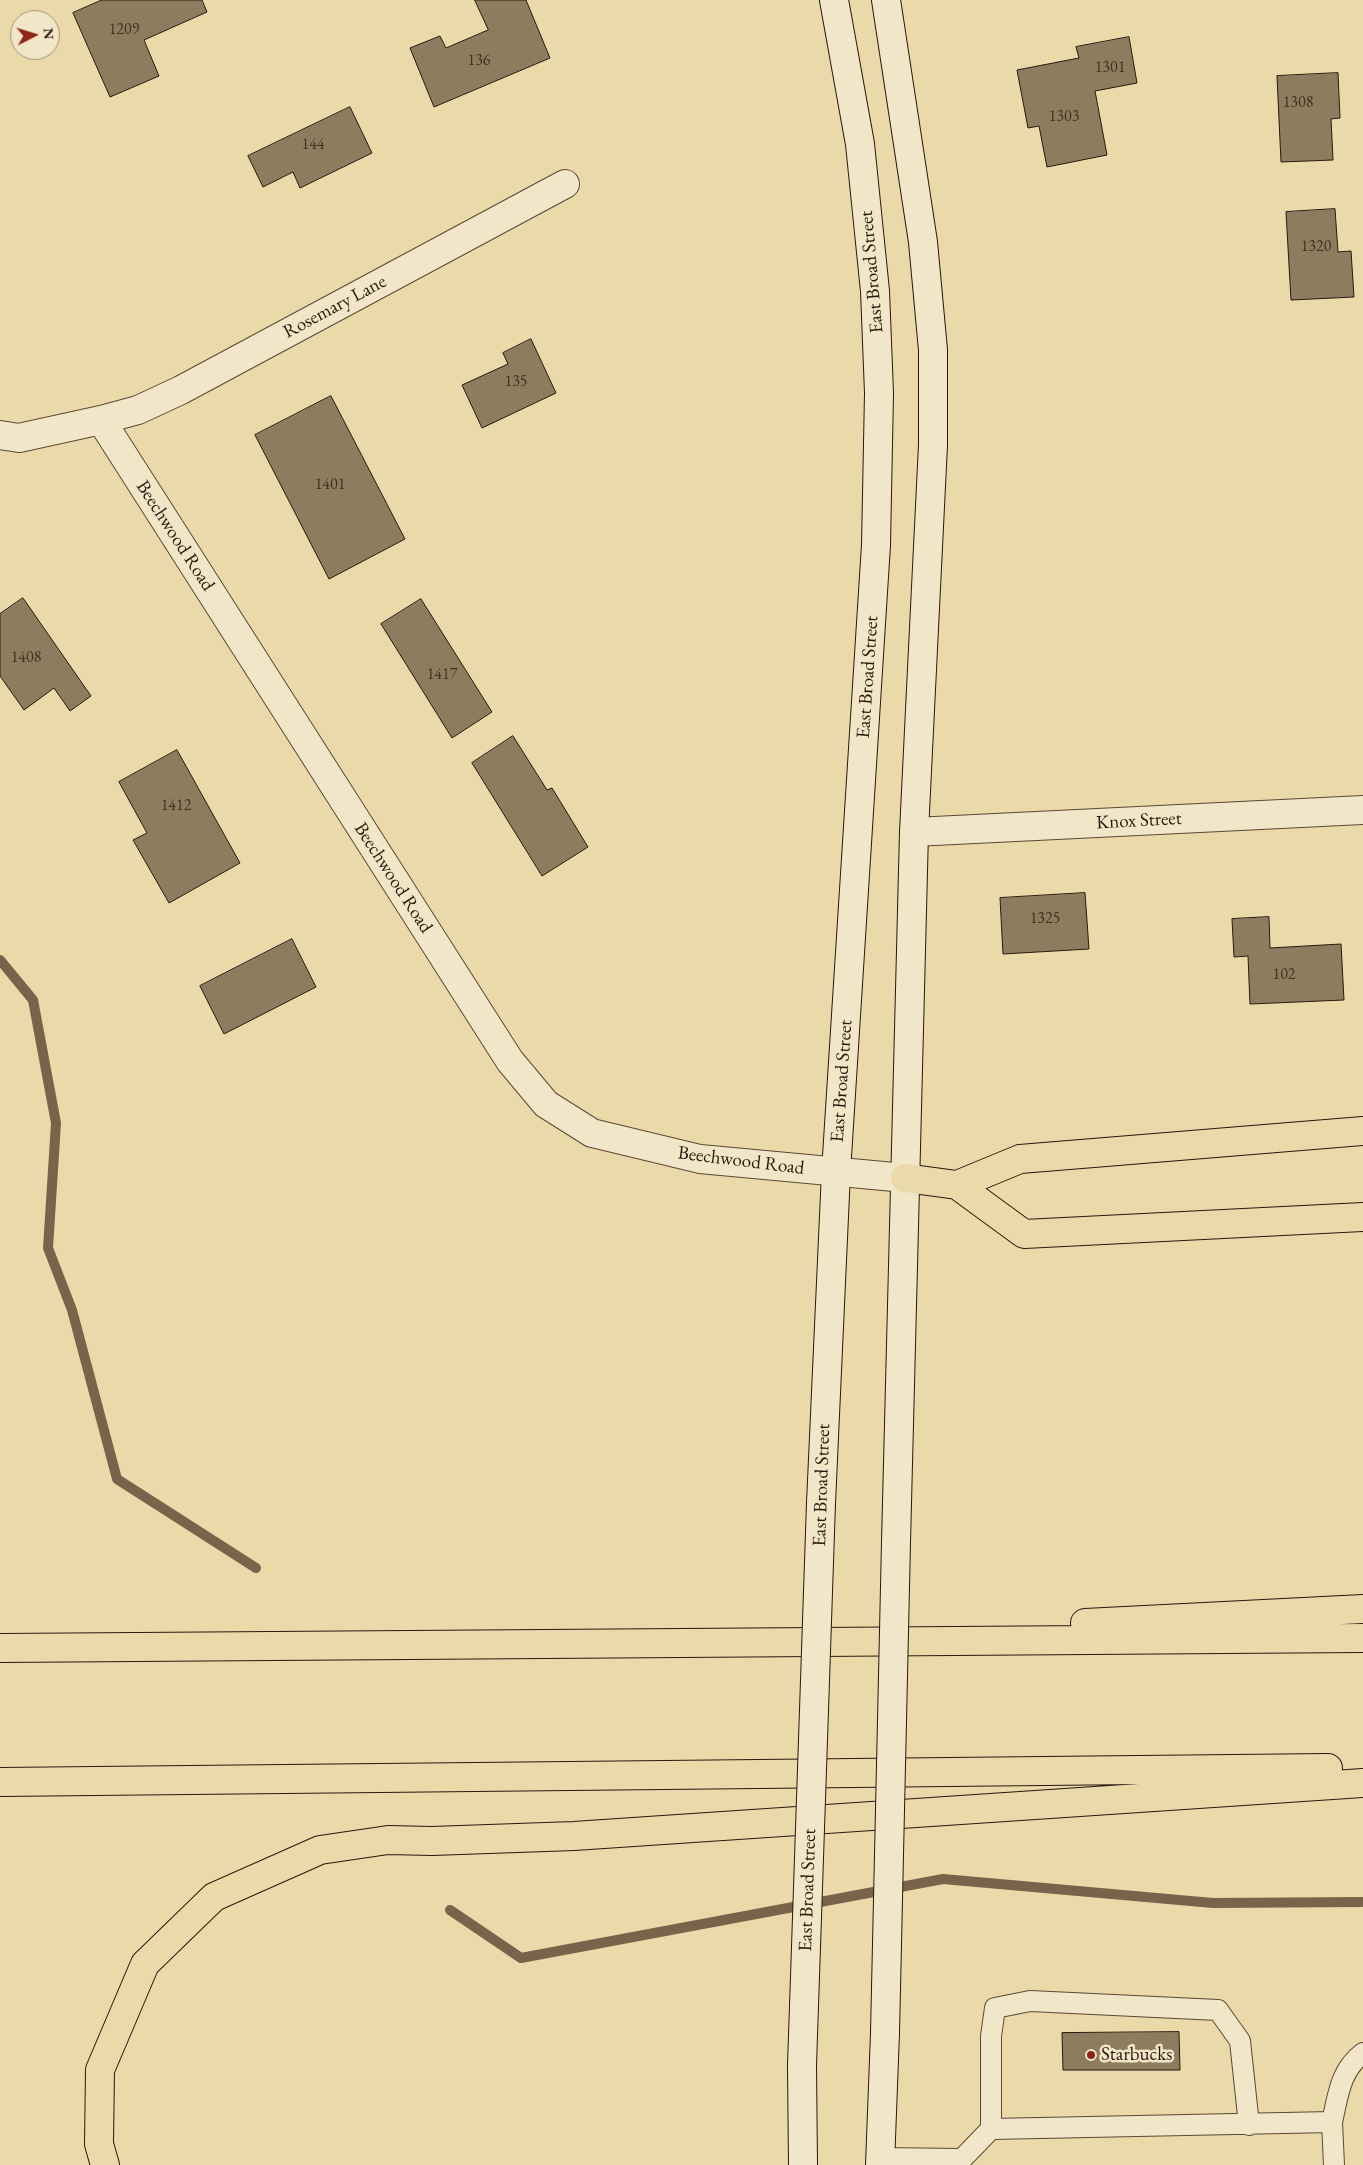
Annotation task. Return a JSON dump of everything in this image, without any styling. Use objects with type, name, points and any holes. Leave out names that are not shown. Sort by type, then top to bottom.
[{"type":"highway","points":[[957,1185],[1020,1159],[1363,1131]]},
{"type":"highway","points":[[905,1178],[957,1185],[1024,1234],[1363,1217]]},
{"type":"highway","points":[[659,1644],[1363,1609]]},
{"type":"highway","points":[[0,1648],[1363,1638]]},
{"type":"highway","points":[[0,1782],[1363,1768]]},
{"type":"highway","points":[[105,2165],[99,2144],[100,2070],[145,1964],[214,1897],[320,1850],[388,1840],[432,1841],[574,1836],[1363,1783]]},
{"type":"main road","name":"East Broad Street","points":[[804,2165],[802,2065],[821,1503],[836,1172],[876,546],[879,393],[875,291],[860,144],[834,0]]},
{"type":"main road","points":[[880,2162],[885,2033],[914,832],[933,458],[933,350],[923,242],[886,0]]},
{"type":"main road","name":"Rosemary Lane","points":[[101,420],[138,410],[181,390],[564,184]]},
{"type":"main road","name":"Beechwood Road","points":[[101,420],[510,1061],[546,1104],[592,1133],[700,1159],[905,1178]]},
{"type":"main road","points":[[0,435],[19,438],[101,420]]},
{"type":"main road","name":"Knox Street","points":[[914,832],[1363,810]]},
{"type":"lane","points":[[880,2162],[964,2162],[991,2129],[991,2036],[995,2008],[1030,2001],[1218,2010],[1240,2041],[1249,2125]]},
{"type":"lane","points":[[1334,2165],[1332,2122],[1342,2079],[1352,2061],[1363,2053]]},
{"type":"lane","points":[[991,2129],[1332,2122]]},
{"type":"building","points":[[102,0],[202,0],[207,12],[144,40],[159,76],[110,97],[73,13]]},
{"type":"building","points":[[475,0],[526,0],[550,58],[434,107],[410,48],[440,36],[446,48],[488,30]]},
{"type":"building","points":[[1129,37],[1137,83],[1095,91],[1107,155],[1047,167],[1039,126],[1028,128],[1017,70],[1079,58],[1076,47]]},
{"type":"building","points":[[1338,73],[1340,118],[1331,119],[1333,160],[1281,162],[1277,76]]},
{"type":"building","points":[[350,107],[372,153],[300,188],[293,172],[263,187],[248,156]]},
{"type":"building","points":[[1335,209],[1338,252],[1351,251],[1354,297],[1291,300],[1286,212]]},
{"type":"building","points":[[531,339],[556,393],[482,428],[462,385],[508,364],[503,353]]},
{"type":"building","points":[[331,396],[405,539],[329,579],[255,435]]},
{"type":"building","points":[[23,598],[91,696],[70,711],[54,688],[24,710],[0,676],[0,614]]},
{"type":"building","points":[[421,599],[492,712],[452,738],[381,624]]},
{"type":"building","points":[[513,736],[547,790],[552,788],[588,847],[542,876],[472,763]]},
{"type":"building","points":[[177,750],[240,863],[169,903],[133,840],[147,833],[119,782]]},
{"type":"building","points":[[1085,893],[1089,949],[1003,954],[1000,898]]},
{"type":"building","points":[[1269,917],[1270,948],[1341,944],[1344,1000],[1250,1004],[1248,956],[1234,957],[1232,919]]},
{"type":"building","points":[[292,939],[316,987],[224,1034],[200,986]]},
{"type":"building","points":[[1179,2032],[1180,2070],[1063,2070],[1062,2033]]},
{"type":"waterway","points":[[0,960],[33,1000],[56,1123],[48,1248],[72,1310],[117,1479],[256,1568]]},
{"type":"waterway","points":[[450,1910],[521,1958],[943,1879],[1213,1903],[1363,1902]]},
{"type":"place","name":"Starbucks","points":[[1091,2055]]}]
